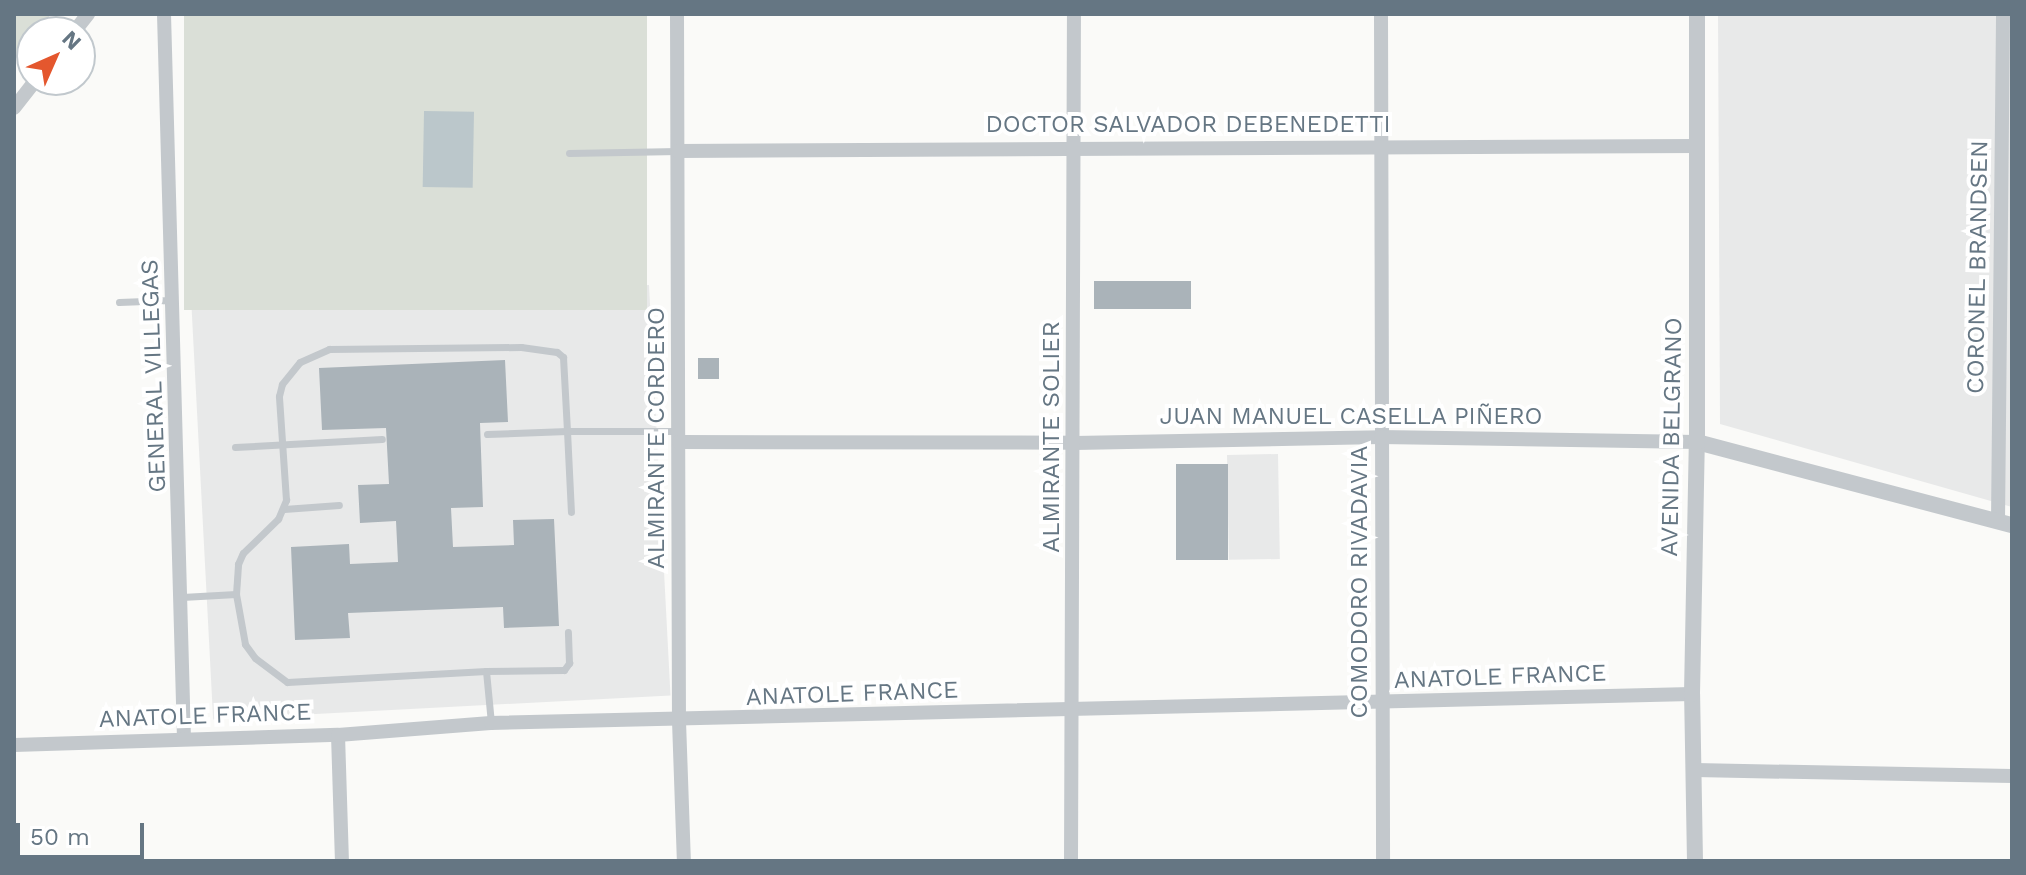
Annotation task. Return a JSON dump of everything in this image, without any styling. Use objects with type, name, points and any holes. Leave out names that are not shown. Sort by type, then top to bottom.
[{"type":"street","name":"GENERAL VILLEGAS","points":[[164,14],[184,737]]},
{"type":"street","name":"ALMIRANTE CORDERO","points":[[677,14],[679,721],[684,861]]},
{"type":"street","name":"ALMIRANTE SOLIER","points":[[1071,861],[1075,443],[1074,14]]},
{"type":"street","name":"COMODORO RIVADAVIA","points":[[1381,14],[1383,861]]},
{"type":"street","name":"AVENIDA BELGRANO","points":[[1695,861],[1692,694],[1697,442],[1697,14]]},
{"type":"street","name":"CORONEL BRANDSEN","points":[[2003,14],[2005,523]]},
{"type":"street","name":"DOCTOR SALVADOR DEBENEDETTI","points":[[678,151],[1698,146]]},
{"type":"street","name":"JUAN MANUEL CASELLA PIÑERO","points":[[679,436],[1075,443],[1381,437],[1697,442],[2005,523]]},
{"type":"street","name":"ANATOLE FRANCE","points":[[14,745],[184,737],[338,735],[491,723],[679,721],[1692,694]]},
{"type":"street","points":[[338,735],[342,861]]},
{"type":"street","points":[[1695,770],[2012,776]]},
{"type":"lane","points":[[569,153],[678,151]]},
{"type":"lane","points":[[119,302],[173,300]]},
{"type":"lane","points":[[284,509],[279,396],[282,384],[300,362],[329,349],[521,347],[557,352],[566,362],[571,512]]},
{"type":"lane","points":[[487,434],[567,431],[679,436]]},
{"type":"lane","points":[[235,447],[382,439]]},
{"type":"lane","points":[[339,505],[284,509],[243,553],[235,576],[245,644],[255,658],[287,682],[564,670],[569,663],[568,632]]},
{"type":"lane","points":[[182,597],[236,594]]},
{"type":"lane","points":[[486,671],[491,723]]},
{"type":"shaded area","points":[[14,14],[51,14],[16,16],[14,61]]},
{"type":"shaded area","points":[[184,14],[647,14],[647,310],[184,310]]},
{"type":"shaded area","points":[[1718,14],[2004,14],[2012,37],[2012,507],[1720,424]]},
{"type":"shaded area","points":[[424,111],[474,112],[473,188],[423,187]]},
{"type":"shaded area","points":[[649,285],[671,695],[213,719],[192,309]]},
{"type":"shaded area","points":[[1278,454],[1280,559],[1229,560],[1227,455]]},
{"type":"building","points":[[1094,281],[1191,281],[1191,309],[1094,309]]},
{"type":"building","points":[[698,358],[719,358],[719,379],[698,379]]},
{"type":"building","points":[[505,360],[508,422],[480,423],[483,507],[451,508],[453,547],[514,545],[513,520],[554,519],[559,626],[504,628],[503,607],[348,613],[350,638],[295,640],[291,547],[349,544],[350,564],[398,562],[396,521],[360,523],[358,485],[389,484],[386,428],[322,430],[319,368]]},
{"type":"building","points":[[1176,464],[1228,464],[1228,560],[1176,560]]}]
